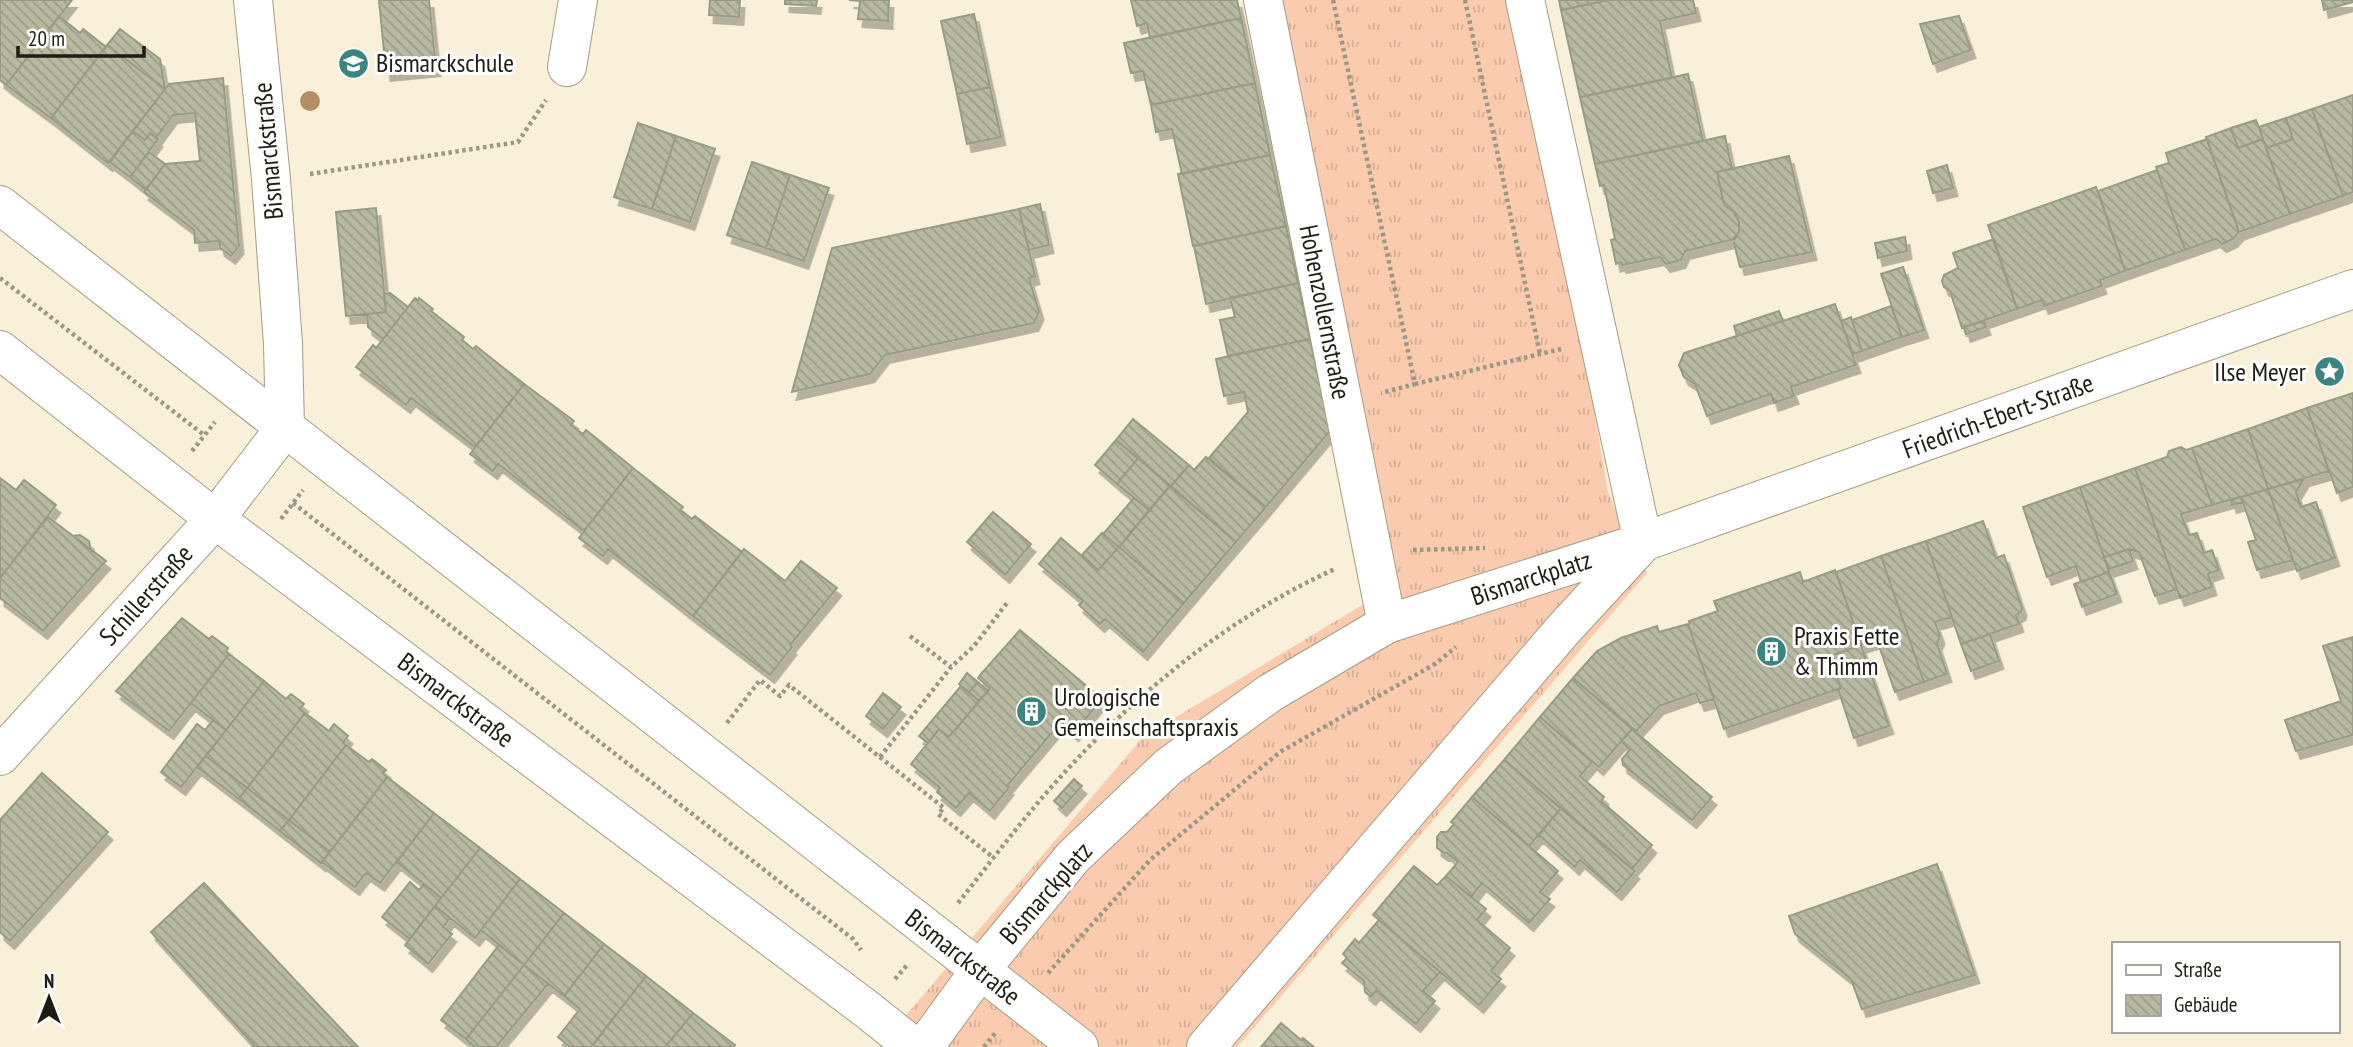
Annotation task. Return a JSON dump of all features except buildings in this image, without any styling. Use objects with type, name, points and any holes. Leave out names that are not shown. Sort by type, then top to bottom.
[{"type":"street","name":"Bismarckstraße","points":[[254,0],[283,344],[285,428]]},
{"type":"street","points":[[567,67],[578,0]]},
{"type":"street","name":"Hohenzollernstraße","points":[[1263,0],[1387,624]]},
{"type":"street","points":[[1525,0],[1643,542]]},
{"type":"street","name":"Bismarckstraße","points":[[0,205],[1079,1047]]},
{"type":"street","name":"Friedrich-Ebert-Straße","points":[[1643,542],[2353,289]]},
{"type":"street","name":"Bismarckstraße","points":[[0,350],[215,519],[914,1047]]},
{"type":"street","name":"Schillerstraße","points":[[0,756],[215,519],[285,428]]},
{"type":"street","name":"Bismarckplatz","points":[[924,1047],[980,970],[1073,858],[1168,767],[1270,693],[1387,624],[1643,542]]},
{"type":"street","name":"Bismarckplatz","points":[[1206,1047],[1562,631],[1643,542]]},
{"type":"path","points":[[1333,0],[1415,384]]},
{"type":"path","points":[[1465,0],[1540,354]]},
{"type":"path","points":[[271,179],[517,142],[567,67]]},
{"type":"path","points":[[0,278],[204,435]]},
{"type":"path","points":[[1343,402],[1599,340]]},
{"type":"path","points":[[168,482],[238,392]]},
{"type":"path","points":[[257,551],[325,460]]},
{"type":"path","points":[[293,503],[853,939],[865,956]]},
{"type":"path","points":[[880,757],[951,667],[974,646],[1007,603]]},
{"type":"path","points":[[909,636],[951,667]]},
{"type":"path","points":[[984,1047],[1021,1002],[1150,860],[1280,752],[1435,664],[1460,644]]},
{"type":"path","points":[[703,755],[760,680],[780,696],[789,685],[944,808],[939,814],[994,858]]},
{"type":"green space","points":[[1245,0],[1507,0],[1589,380],[1608,493],[1647,573],[1237,1047],[879,1047],[1143,737],[1374,598]]},
{"type":"place","name":"Bismarckschule","points":[[353,63]]},
{"type":"place","name":"Ilse Meyer","points":[[2329,372]]},
{"type":"place","name":"Praxis Fette & Thimm","points":[[1771,651]]},
{"type":"place","name":"Urologische Gemeinschaftspraxis","points":[[1031,712]]}]
